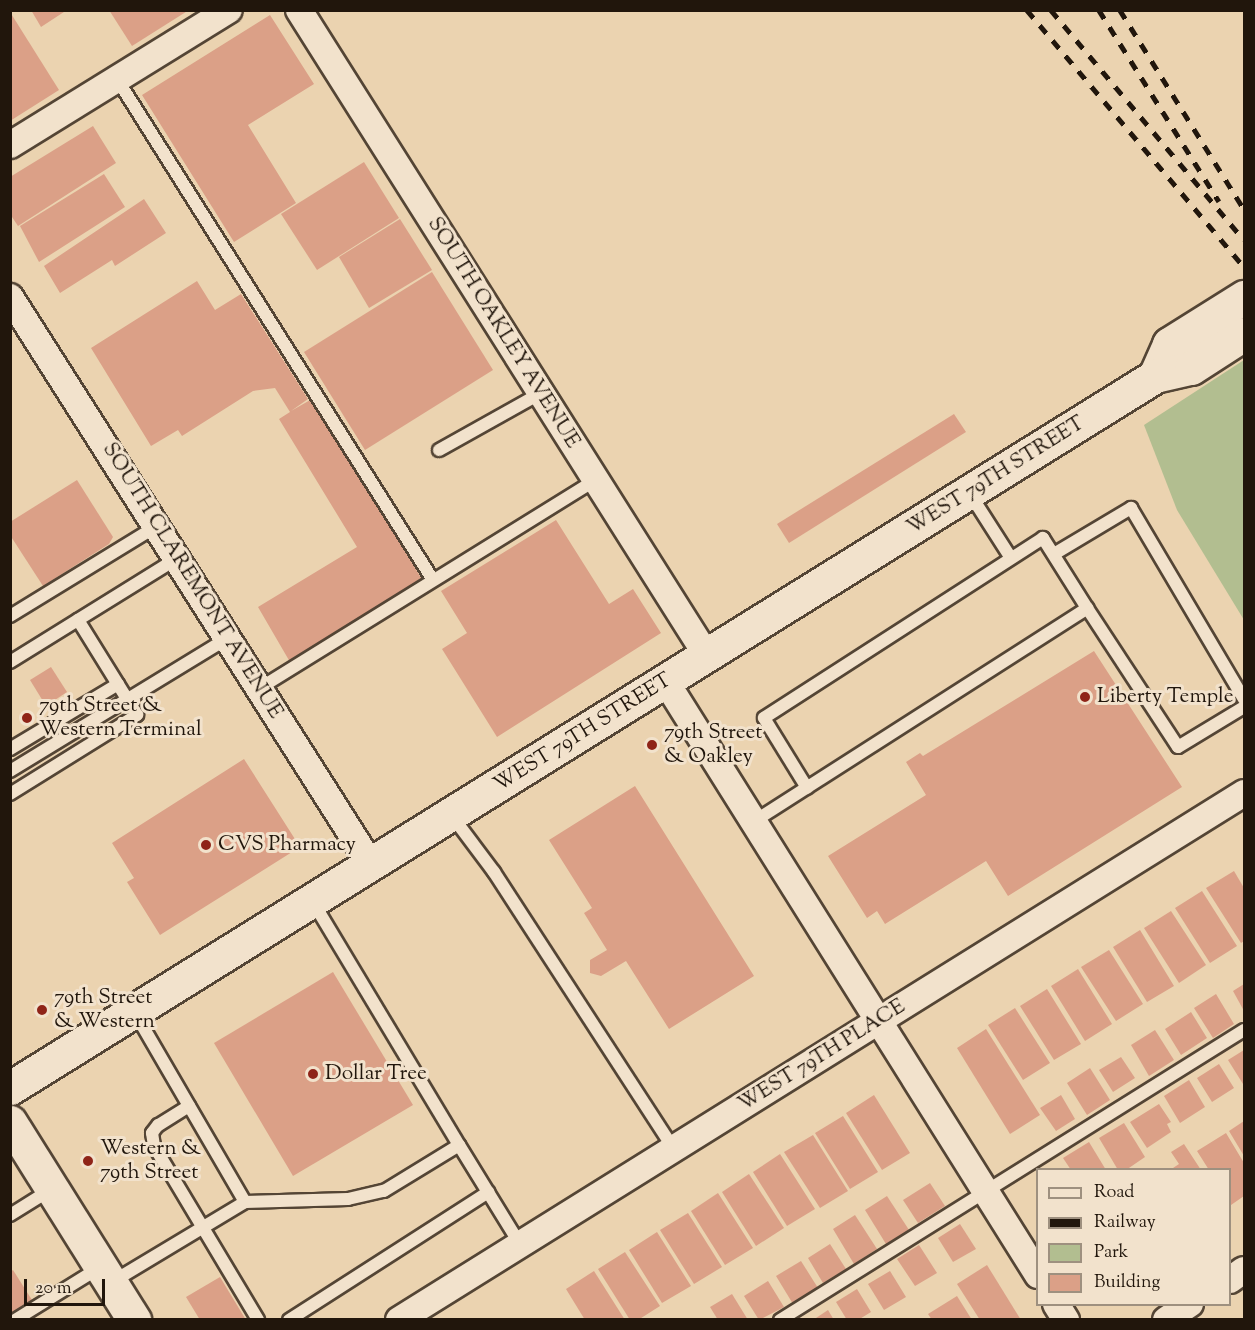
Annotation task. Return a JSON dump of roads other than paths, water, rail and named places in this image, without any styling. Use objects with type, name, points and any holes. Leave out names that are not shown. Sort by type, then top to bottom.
[{"type":"main road","points":[[1155,376],[1169,344],[1245,297]]},
{"type":"main road","name":"WEST 79TH STREET","points":[[10,1088],[372,866],[1155,376],[1191,368],[1245,334]]},
{"type":"main road","points":[[10,1122],[134,1320]]},
{"type":"street","points":[[10,145],[230,10]]},
{"type":"street","name":"SOUTH OAKLEY AVENUE","points":[[299,10],[707,656]]},
{"type":"street","name":"SOUTH CLAREMONT AVENUE","points":[[10,297],[372,866]]},
{"type":"street","points":[[666,682],[1036,1272]]},
{"type":"street","name":"WEST 79TH PLACE","points":[[399,1320],[1245,793]]},
{"type":"street","points":[[1231,1279],[1245,1270]]},
{"type":"street","points":[[1057,1306],[1066,1320]]},
{"type":"street","points":[[1166,1320],[1188,1306]]},
{"type":"lane","points":[[117,79],[434,580]]},
{"type":"lane","points":[[440,450],[541,393]]},
{"type":"lane","points":[[260,688],[596,480]]},
{"type":"lane","points":[[969,492],[1011,558]]},
{"type":"lane","points":[[1054,554],[1131,507],[1245,699]]},
{"type":"lane","points":[[10,616],[157,526]]},
{"type":"lane","points":[[807,788],[764,718],[1043,538],[1178,747],[1245,707]]},
{"type":"lane","points":[[10,662],[178,558]]},
{"type":"lane","points":[[753,822],[1087,608]]},
{"type":"lane","points":[[10,794],[137,716],[78,620]]},
{"type":"lane","points":[[10,771],[228,638]]},
{"type":"lane","points":[[10,749],[118,684]]},
{"type":"lane","points":[[452,816],[494,872],[673,1149]]},
{"type":"lane","points":[[314,902],[520,1244]]},
{"type":"lane","points":[[135,1013],[245,1202]]},
{"type":"lane","points":[[780,1320],[1245,1030]]},
{"type":"lane","points":[[189,1106],[152,1134],[154,1146],[258,1320]]},
{"type":"lane","points":[[15,1320],[204,1227],[245,1202],[348,1199],[384,1191],[459,1145]]},
{"type":"lane","points":[[10,1215],[52,1188]]},
{"type":"lane","points":[[289,1320],[488,1192]]},
{"type":"railway","points":[[1027,10],[1244,267]]},
{"type":"railway","points":[[1051,10],[1244,240]]},
{"type":"railway","points":[[1099,10],[1219,201]]},
{"type":"railway","points":[[1120,10],[1244,209]]},
{"type":"place","name":"Liberty Temple","points":[[1085,697]]},
{"type":"place","name":"79th Street & Western Terminal","points":[[27,718]]},
{"type":"place","name":"79th Street & Oakley","points":[[652,745]]},
{"type":"place","name":"CVS Pharmacy","points":[[206,845]]},
{"type":"place","name":"79th Street & Western","points":[[42,1010]]},
{"type":"place","name":"Dollar Tree","points":[[313,1074]]},
{"type":"place","name":"Western & 79th Street","points":[[88,1161]]}]
